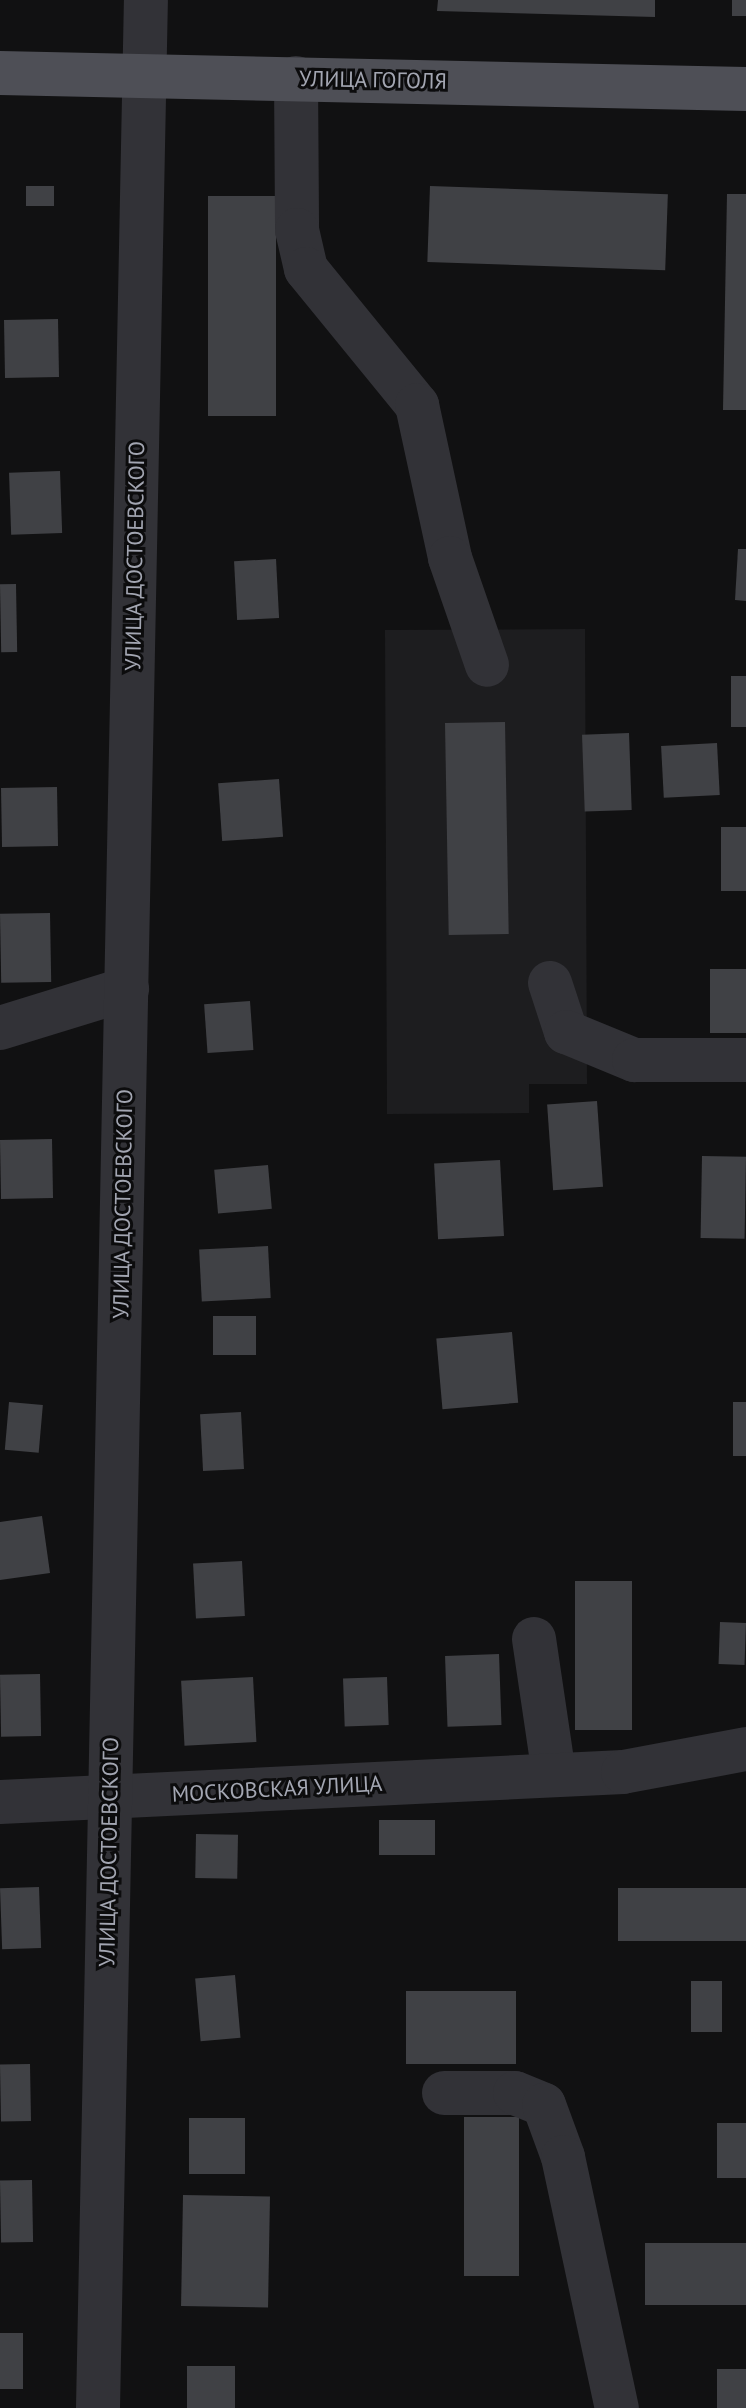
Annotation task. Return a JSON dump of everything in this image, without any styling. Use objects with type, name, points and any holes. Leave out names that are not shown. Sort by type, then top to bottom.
[{"type":"main road","name":"УЛИЦА ГОГОЛЯ","points":[[0,73],[746,89]]},
{"type":"street","name":"УЛИЦА ДОСТОЕВСКОГО","points":[[98,2408],[146,0]]},
{"type":"street","points":[[296,78],[297,230],[306,269],[417,405],[450,558],[487,665]]},
{"type":"street","points":[[550,983],[566,1032],[634,1060],[746,1060]]},
{"type":"street","points":[[0,1028],[127,989]]},
{"type":"street","points":[[534,1639],[554,1775]]},
{"type":"street","name":"МОСКОВСКАЯ УЛИЦА","points":[[0,1802],[623,1772],[746,1749]]},
{"type":"street","points":[[444,2093],[515,2093],[544,2105],[563,2157],[617,2408]]},
{"type":"shaded area","points":[[585,629],[587,1084],[529,1084],[529,1113],[387,1114],[385,630]]},
{"type":"building","points":[[438,0],[655,0],[655,17],[437,11]]},
{"type":"building","points":[[732,0],[746,0],[746,16],[732,16]]},
{"type":"building","points":[[26,186],[54,186],[54,206],[26,206]]},
{"type":"building","points":[[430,186],[668,194],[665,270],[427,262]]},
{"type":"building","points":[[727,194],[746,194],[746,410],[723,410]]},
{"type":"building","points":[[208,196],[276,196],[276,416],[208,416]]},
{"type":"building","points":[[58,319],[59,377],[5,378],[4,320]]},
{"type":"building","points":[[60,471],[62,533],[11,535],[9,473]]},
{"type":"building","points":[[738,549],[746,549],[746,601],[735,600]]},
{"type":"building","points":[[276,559],[279,618],[237,620],[234,561]]},
{"type":"building","points":[[0,584],[16,584],[17,652],[1,652]]},
{"type":"building","points":[[731,676],[746,676],[746,727],[731,727]]},
{"type":"building","points":[[505,722],[509,934],[449,935],[445,723]]},
{"type":"building","points":[[629,733],[632,810],[585,812],[582,735]]},
{"type":"building","points":[[717,743],[720,795],[664,798],[661,746]]},
{"type":"building","points":[[279,779],[283,837],[222,841],[218,783]]},
{"type":"building","points":[[57,787],[58,846],[2,847],[1,788]]},
{"type":"building","points":[[721,827],[746,827],[746,891],[721,891]]},
{"type":"building","points":[[50,913],[51,982],[1,983],[0,914]]},
{"type":"building","points":[[710,969],[746,969],[746,1033],[710,1033]]},
{"type":"building","points":[[250,1001],[253,1050],[208,1053],[204,1004]]},
{"type":"building","points":[[597,1101],[603,1187],[553,1190],[547,1104]]},
{"type":"building","points":[[52,1139],[53,1198],[1,1199],[0,1140]]},
{"type":"building","points":[[702,1156],[746,1157],[745,1239],[701,1238]]},
{"type":"building","points":[[500,1160],[504,1236],[438,1239],[434,1163]]},
{"type":"building","points":[[268,1165],[272,1209],[218,1214],[214,1170]]},
{"type":"building","points":[[268,1246],[271,1298],[202,1302],[199,1250]]},
{"type":"building","points":[[213,1316],[256,1316],[256,1355],[213,1355]]},
{"type":"building","points":[[512,1332],[518,1403],[442,1409],[436,1339]]},
{"type":"building","points":[[9,1402],[43,1405],[39,1453],[5,1450]]},
{"type":"building","points":[[733,1402],[746,1402],[746,1456],[733,1456]]},
{"type":"building","points":[[241,1412],[244,1469],[203,1471],[200,1414]]},
{"type":"building","points":[[42,1516],[50,1573],[0,1580],[0,1522]]},
{"type":"building","points":[[242,1561],[245,1616],[196,1618],[193,1564]]},
{"type":"building","points":[[575,1581],[632,1581],[632,1730],[575,1730]]},
{"type":"building","points":[[720,1622],[746,1623],[745,1665],[719,1664]]},
{"type":"building","points":[[499,1654],[501,1725],[448,1727],[445,1656]]},
{"type":"building","points":[[40,1674],[41,1736],[1,1737],[0,1675]]},
{"type":"building","points":[[253,1677],[256,1742],[185,1746],[181,1681]]},
{"type":"building","points":[[387,1677],[389,1725],[345,1727],[343,1679]]},
{"type":"building","points":[[379,1820],[435,1820],[435,1855],[379,1855]]},
{"type":"building","points":[[196,1834],[238,1835],[237,1879],[195,1878]]},
{"type":"building","points":[[39,1887],[41,1948],[2,1949],[0,1888]]},
{"type":"building","points":[[618,1888],[746,1888],[746,1941],[618,1941]]},
{"type":"building","points":[[235,1975],[240,2038],[201,2041],[195,1978]]},
{"type":"building","points":[[691,1981],[722,1981],[722,2032],[691,2032]]},
{"type":"building","points":[[406,1991],[516,1991],[516,2064],[406,2064]]},
{"type":"building","points":[[30,2064],[31,2121],[1,2122],[0,2065]]},
{"type":"building","points":[[464,2117],[519,2117],[519,2276],[464,2276]]},
{"type":"building","points":[[189,2118],[245,2118],[245,2174],[189,2174]]},
{"type":"building","points":[[717,2123],[746,2123],[746,2178],[717,2178]]},
{"type":"building","points":[[32,2180],[33,2242],[1,2243],[0,2181]]},
{"type":"building","points":[[183,2195],[270,2197],[268,2308],[181,2306]]},
{"type":"building","points":[[645,2243],[746,2243],[746,2305],[645,2305]]},
{"type":"building","points":[[0,2333],[23,2333],[23,2389],[0,2389]]},
{"type":"building","points":[[187,2366],[235,2366],[235,2408],[187,2408]]},
{"type":"building","points":[[717,2369],[746,2369],[746,2408],[717,2408]]}]
